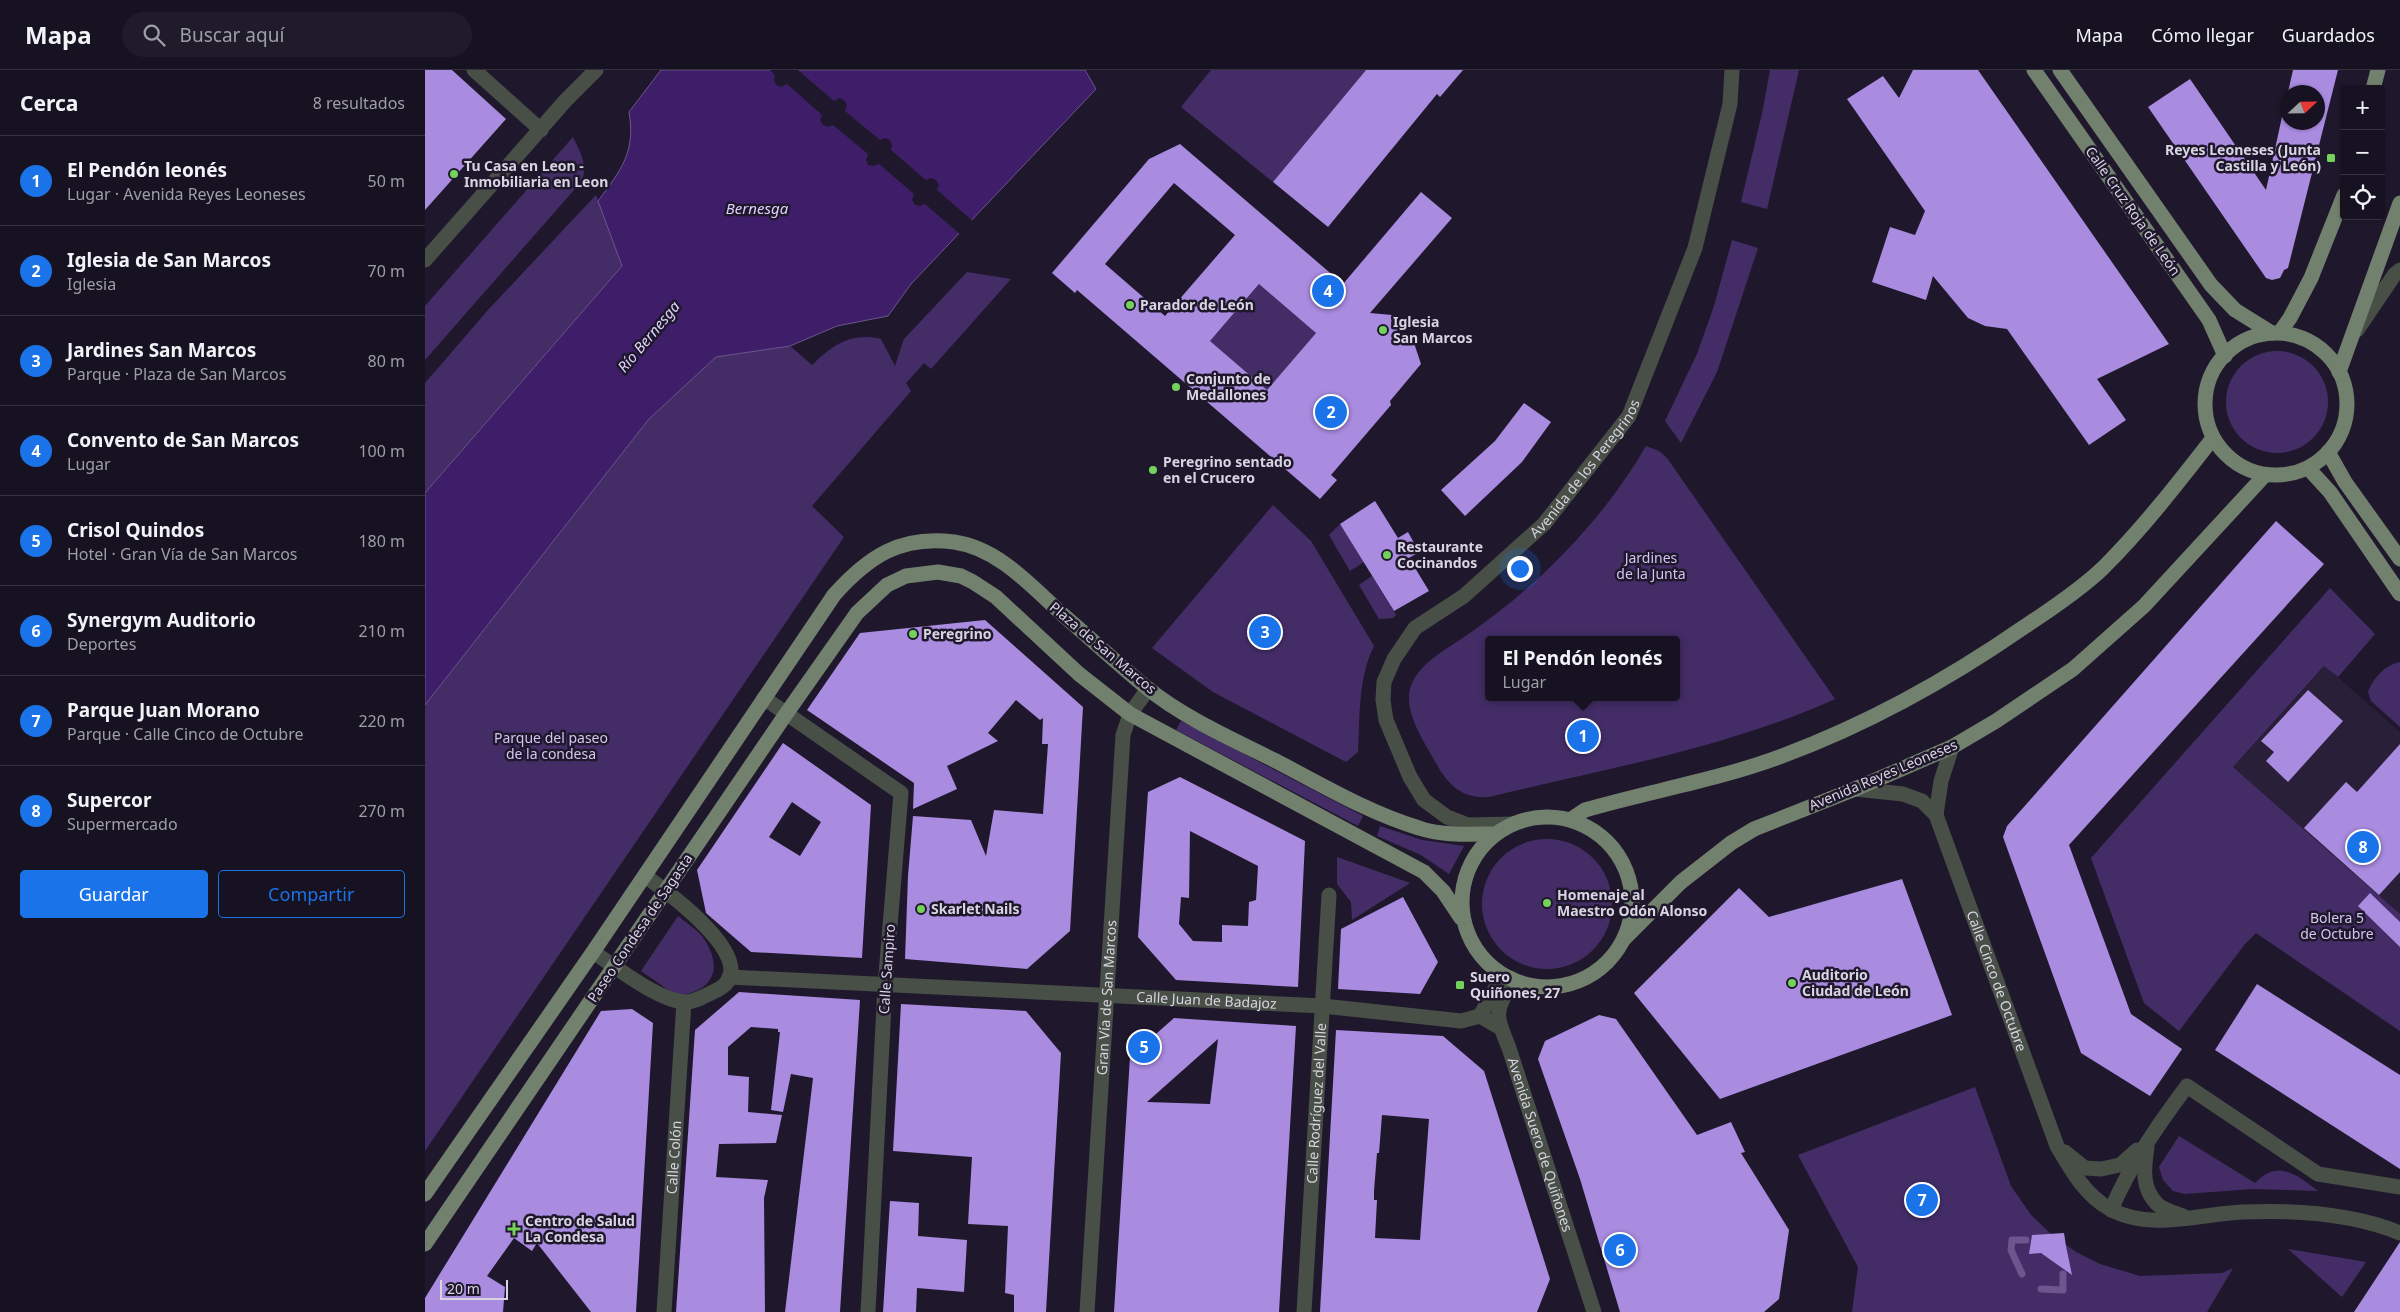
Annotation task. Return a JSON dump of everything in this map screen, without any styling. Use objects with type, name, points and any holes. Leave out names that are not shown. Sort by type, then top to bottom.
[{"type":"main road","name":"Calle Cruz Roja de León","points":[[2034,70],[2204,313],[2225,356]]},
{"type":"main road","name":"Calle Cruz Roja de León","points":[[2060,70],[2211,284],[2235,310],[2276,332]]},
{"type":"main road","points":[[2374,85],[2378,70]]},
{"type":"main road","points":[[2339,372],[2400,203]]},
{"type":"main road","points":[[2276,332],[2290,318],[2311,278],[2340,205]]},
{"type":"main road","points":[[2276,332],[2298,336],[2313,344],[2328,356],[2339,372],[2346,394],[2346,416],[2339,437],[2328,452],[2308,468],[2292,474],[2265,475],[2241,467],[2227,455],[2213,438],[2207,419],[2205,395],[2212,373],[2237,344],[2254,336],[2276,332]]},
{"type":"main road","points":[[1569,820],[1585,810],[1781,756],[1867,720],[1975,660],[2042,615],[2102,569],[2183,477],[2213,438]]},
{"type":"main road","points":[[2328,452],[2345,482],[2400,559]]},
{"type":"main road","points":[[2308,468],[2330,492],[2400,594]]},
{"type":"main road","name":"Avenida Reyes Leoneses","points":[[1624,939],[1668,893],[1731,843],[1754,829],[1855,789],[1952,747],[1996,721],[2073,669],[2145,606],[2265,475]]},
{"type":"main road","name":"Plaza de San Marcos","points":[[834,596],[869,560],[896,547],[923,542],[955,542],[983,552],[1010,568],[1148,689],[1202,723],[1373,810],[1420,829],[1457,834],[1495,834]]},
{"type":"main road","name":"Paseo Condesa de Sagasta","points":[[425,1244],[786,714],[857,613],[887,585],[906,576],[938,572],[961,576],[996,597],[1079,674],[1130,714]]},
{"type":"main road","name":"Paseo Condesa de Sagasta","points":[[425,1194],[645,876],[834,596]]},
{"type":"main road","points":[[1130,714],[1424,872],[1443,891],[1461,918],[1469,940],[1484,960],[1513,979],[1544,987],[1584,979],[1608,961],[1624,939],[1629,922],[1632,897],[1626,871],[1613,847],[1594,830],[1569,820],[1550,817],[1513,824],[1495,834],[1479,851],[1467,871],[1462,894],[1461,918]]},
{"type":"street","points":[[474,70],[541,130]]},
{"type":"street","points":[[426,256],[596,70]]},
{"type":"street","name":"Avenida de los Peregrinos","points":[[1513,824],[1462,824],[1447,817],[1425,800],[1410,777],[1386,720],[1383,700],[1384,682],[1394,659],[1415,628],[1464,596],[1544,524],[1629,416],[1695,248],[1730,104],[1732,70]]},
{"type":"street","points":[[2352,337],[2395,274],[2400,270]]},
{"type":"street","name":"Gran Vía de San Marcos","points":[[1087,1312],[1123,735],[1130,714],[1148,689]]},
{"type":"street","name":"Calle Sampiro","points":[[764,698],[901,794],[885,986],[868,1312]]},
{"type":"street","name":"Calle Cinco de Octubre","points":[[1936,815],[1941,781],[1952,747]]},
{"type":"street","name":"Calle Cinco de Octubre","points":[[1855,789],[1903,794],[1922,801],[1936,815],[2057,1146],[2076,1178],[2111,1210],[2135,1218],[2186,1218],[2242,1212],[2315,1215],[2368,1223],[2400,1233]]},
{"type":"street","points":[[593,952],[657,993],[684,1002],[705,996],[721,987],[729,977],[729,964],[724,949],[705,924],[665,890],[645,876]]},
{"type":"street","name":"Calle Rodríguez del Valle","points":[[1304,1312],[1329,895]]},
{"type":"street","name":"Calle Juan de Badajoz","points":[[729,977],[1323,1006],[1461,1020],[1480,1016]]},
{"type":"street","points":[[1499,1027],[1480,1016],[1495,989],[1513,979]]},
{"type":"street","points":[[1499,1027],[1499,1008],[1513,979]]},
{"type":"street","name":"Calle Colón","points":[[665,1312],[684,1002]]},
{"type":"street","name":"Avenida Suero de Quiñones","points":[[1499,1027],[1509,1048],[1591,1310]]},
{"type":"street","points":[[2111,1210],[2120,1189],[2148,1140],[2187,1086],[2318,1174],[2400,1187]]},
{"type":"street","points":[[2057,1146],[2085,1168],[2101,1169],[2120,1165],[2148,1140]]},
{"type":"street","points":[[2148,1140],[2143,1175],[2147,1188],[2158,1205],[2186,1218]]},
{"type":"shaded area","points":[[2325,666],[2400,732],[2400,914],[2233,767]]},
{"type":"green space","points":[[1211,70],[1366,70],[1273,182],[1181,107]]},
{"type":"green space","points":[[1770,70],[1799,70],[1767,209],[1741,202],[1763,109]]},
{"type":"green space","points":[[573,137],[584,165],[581,182],[425,360],[425,306]]},
{"type":"green space","points":[[596,195],[622,266],[425,493],[425,383],[488,310]]},
{"type":"green space","points":[[1732,240],[1758,248],[1717,372],[1681,443],[1665,421],[1697,354],[1714,306]]},
{"type":"green space","name":"Parque del paseo de la condesa","points":[[967,272],[1011,279],[931,369],[924,363],[906,383],[911,391],[812,506],[844,537],[425,1151],[425,705],[649,419],[716,357],[790,346],[812,365],[835,346],[843,342],[861,337],[870,337],[881,339],[895,366],[904,339]]},
{"type":"green space","points":[[1259,284],[1316,333],[1267,390],[1210,341]]},
{"type":"green space","points":[[2277,351],[2296,355],[2313,366],[2324,383],[2328,402],[2324,421],[2313,438],[2296,449],[2277,453],[2258,449],[2241,438],[2230,421],[2226,402],[2230,383],[2241,366],[2258,355]]},
{"type":"green space","name":"Jardines de la Junta","points":[[1646,446],[1659,451],[1667,458],[1835,699],[1752,731],[1665,756],[1489,797],[1471,796],[1464,793],[1446,778],[1417,728],[1410,708],[1409,698],[1414,680],[1419,671],[1435,657],[1496,614],[1545,572],[1590,525]]},
{"type":"green space","points":[[1273,505],[1311,541],[1374,646],[1362,684],[1358,752],[1346,762],[1213,692],[1152,648]]},
{"type":"green space","points":[[1340,524],[1364,562],[1350,571],[1329,535]]},
{"type":"green space","points":[[1372,576],[1396,615],[1393,618],[1379,619],[1359,585]]},
{"type":"green space","name":"Bolera 5 de Octubre","points":[[2330,588],[2375,634],[2338,677],[2324,666],[2233,767],[2400,914],[2400,1031],[2256,933],[2245,944],[2179,1031],[2144,1003],[2091,858]]},
{"type":"green space","points":[[2400,662],[2400,727],[2371,701],[2368,692],[2380,673],[2389,666]]},
{"type":"green space","points":[[1181,721],[1363,816],[1358,826],[1176,730]]},
{"type":"green space","points":[[1380,826],[1422,840],[1464,846],[1449,874],[1421,855],[1377,836]]},
{"type":"green space","points":[[1547,839],[1560,840],[1572,844],[1593,858],[1607,879],[1611,891],[1611,917],[1607,929],[1593,950],[1572,964],[1560,968],[1547,969],[1534,968],[1522,964],[1501,950],[1487,929],[1483,917],[1482,904],[1483,891],[1487,879],[1501,858],[1522,844],[1534,840]]},
{"type":"green space","points":[[1337,857],[1410,883],[1352,920],[1351,902],[1337,884]]},
{"type":"green space","points":[[678,916],[702,936],[709,947],[714,967],[712,976],[700,989],[677,996],[641,971]]},
{"type":"green space","points":[[1975,1087],[2011,1186],[2031,1215],[2051,1234],[2076,1252],[2100,1264],[2140,1276],[2222,1273],[2233,1268],[2207,1312],[1852,1312],[1858,1267],[1798,1155]]},
{"type":"green space","points":[[2179,1136],[2255,1183],[2271,1172],[2287,1172],[2302,1179],[2318,1191],[2252,1189],[2185,1194],[2173,1191],[2163,1180],[2159,1167]]},
{"type":"green space","points":[[2288,1249],[2366,1262],[2342,1297]]},
{"type":"water","name":"Bernesga","points":[[661,70],[1085,70],[1096,89],[911,284],[888,316],[837,326],[790,346],[716,357],[649,419],[425,705],[425,493],[622,266],[598,201],[614,180],[625,160],[631,126],[629,112]]},
{"type":"pier","points":[[770,70],[798,70],[834,101],[839,98],[844,100],[847,105],[845,111],[880,140],[885,138],[890,140],[891,150],[926,180],[931,178],[936,180],[939,185],[937,190],[974,222],[961,235],[925,204],[915,205],[912,200],[914,194],[879,164],[874,166],[868,165],[866,160],[868,154],[833,125],[828,127],[823,125],[820,120],[822,115],[787,84],[781,87],[776,85],[775,75]]},
{"type":"building","points":[[425,70],[452,70],[506,119],[425,210]]},
{"type":"building","points":[[1366,70],[1463,70],[1440,97],[1437,94],[1328,227],[1273,182]]},
{"type":"building","points":[[1913,70],[1978,70],[2169,344],[2097,379],[2126,420],[2089,445],[2007,329],[1985,326],[1968,318],[1933,276],[1926,300],[1872,282],[1890,227],[1915,235],[1925,211],[1847,99],[1883,76],[1899,98]]},
{"type":"building","points":[[2293,70],[2338,70],[2325,121],[2325,85],[2290,85]]},
{"type":"building","points":[[2190,79],[2266,190],[2280,126],[2280,130],[2323,130],[2288,268],[2284,270],[2280,278],[2272,280],[2266,278],[2148,107]]},
{"type":"building","points":[[1180,144],[1343,284],[1421,192],[1452,218],[1370,313],[1392,315],[1391,324],[1408,338],[1412,337],[1421,364],[1390,401],[1391,405],[1331,475],[1337,480],[1320,499],[1077,290],[1075,293],[1052,273],[1149,159]],"holes":[[[1174,183],[1235,235],[1165,316],[1105,264]],[[1259,284],[1316,333],[1267,390],[1210,341]]]},
{"type":"building","points":[[1524,403],[1551,422],[1522,462],[1465,516],[1441,490],[1495,441]]},
{"type":"building","name":"Restaurante Cocinandos","points":[[1375,501],[1398,538],[1408,532],[1419,552],[1409,558],[1429,591],[1394,611],[1340,524]]},
{"type":"building","points":[[2276,521],[2324,564],[2069,845],[2131,1014],[2182,1049],[2150,1096],[2081,1053],[2003,837],[2007,826]]},
{"type":"building","points":[[985,620],[1083,707],[1070,931],[1027,969],[905,959],[908,876],[913,816],[971,820],[986,856],[994,810],[1043,814],[1048,744],[1042,744],[1043,718],[1040,720],[1016,700],[988,733],[998,741],[947,766],[957,789],[913,809],[914,783],[807,710],[860,633]]},
{"type":"building","points":[[2308,690],[2343,721],[2288,782],[2266,761],[2274,752],[2261,741]]},
{"type":"building","points":[[783,743],[871,805],[862,958],[751,952],[706,913],[697,870]],"holes":[[[792,802],[821,822],[800,856],[769,837]]]},
{"type":"building","points":[[2400,744],[2400,872],[2379,895],[2304,828],[2346,782],[2357,792]]},
{"type":"building","points":[[1180,777],[1305,841],[1298,987],[1176,980],[1138,937],[1148,792]],"holes":[[[1190,831],[1258,866],[1256,900],[1249,902],[1248,926],[1222,925],[1222,942],[1193,941],[1179,924],[1181,897],[1189,898]]]},
{"type":"building","name":"Auditorio Ciudad de León","points":[[1902,879],[1952,1015],[1720,1099],[1634,993],[1739,888],[1769,917]]},
{"type":"building","points":[[2370,893],[2400,922],[2400,947],[2358,906]]},
{"type":"building","points":[[1403,897],[1438,962],[1420,994],[1338,989],[1341,929]]},
{"type":"building","points":[[2257,984],[2400,1075],[2400,1169],[2215,1050]]},
{"type":"building","points":[[739,992],[860,1000],[840,1312],[785,1312],[813,1078],[791,1074],[783,1112],[771,1110],[780,1032],[778,1032],[778,1029],[751,1027],[728,1047],[728,1075],[749,1077],[748,1112],[782,1115],[776,1143],[719,1144],[716,1177],[768,1180],[764,1198],[765,1312],[676,1312],[695,1030]]},
{"type":"building","points":[[901,1004],[1026,1011],[1061,1053],[1046,1312],[1014,1312],[1014,1295],[1005,1293],[1008,1226],[968,1224],[972,1157],[893,1151]]},
{"type":"building","points":[[632,1009],[653,1023],[636,1312],[591,1312],[537,1243],[532,1251],[514,1238],[487,1276],[505,1287],[503,1312],[425,1312],[425,1298],[601,1011]]},
{"type":"building","points":[[1599,1015],[1616,1019],[1697,1135],[1731,1122],[1745,1152],[1741,1153],[1789,1230],[1779,1299],[1764,1312],[1620,1312],[1580,1179],[1538,1059],[1545,1041]]},
{"type":"building","points":[[1174,1018],[1296,1026],[1279,1312],[1114,1312],[1130,1057]],"holes":[[[1218,1039],[1210,1104],[1147,1102]]]},
{"type":"building","points":[[1336,1030],[1443,1036],[1484,1071],[1550,1279],[1537,1312],[1320,1312]],"holes":[[[1382,1115],[1429,1119],[1420,1240],[1375,1238],[1377,1200],[1374,1200],[1374,1191]]]},
{"type":"building","points":[[890,1201],[919,1203],[918,1236],[967,1240],[964,1292],[917,1288],[916,1312],[883,1312]]},
{"type":"building","points":[[2064,1233],[2072,1275],[2041,1253],[2029,1254],[2032,1235]]},
{"type":"building","points":[[2400,1242],[2400,1312],[2354,1312]]},
{"type":"waterway","points":[[2022,1274],[2011,1250],[2012,1240],[2026,1240]]},
{"type":"waterway","points":[[2041,1289],[2063,1290],[2063,1274]]},
{"type":"place","name":"Reyes Leoneses (Junta Castilla y León)","points":[[2331,158]]},
{"type":"place","name":"Tu Casa en Leon - Inmobiliaria en Leon","points":[[454,174]]},
{"type":"place","name":"Convento de San Marcos","points":[[1328,291]]},
{"type":"place","name":"Parador de León","points":[[1130,305]]},
{"type":"place","name":"Iglesia San Marcos","points":[[1383,330]]},
{"type":"place","name":"Conjunto de Medallones","points":[[1176,387]]},
{"type":"place","name":"Iglesia de San Marcos","points":[[1331,412]]},
{"type":"place","name":"Peregrino sentado en el Crucero","points":[[1153,470]]},
{"type":"place","name":"Restaurante Cocinandos","points":[[1387,555]]},
{"type":"place","name":"Jardines San Marcos","points":[[1265,632]]},
{"type":"place","name":"Peregrino","points":[[913,634]]},
{"type":"place","name":"El Pendón leonés","points":[[1583,736]]},
{"type":"place","name":"Supercor","points":[[2363,847]]},
{"type":"place","name":"Homenaje al Maestro Odón Alonso","points":[[1547,903]]},
{"type":"place","name":"Skarlet Nails","points":[[921,909]]},
{"type":"place","name":"Auditorio Ciudad de León","points":[[1792,983]]},
{"type":"place","name":"Suero Quiñones, 27","points":[[1460,985]]},
{"type":"place","name":"Crisol Quindos","points":[[1144,1047]]},
{"type":"place","name":"Parque Juan Morano","points":[[1922,1200]]},
{"type":"place","name":"Centro de Salud La Condesa","points":[[514,1229]]},
{"type":"place","name":"Synergym Auditorio","points":[[1620,1250]]},
{"type":"water label","name":"Río Bernesga","points":[[649,337]]}]
